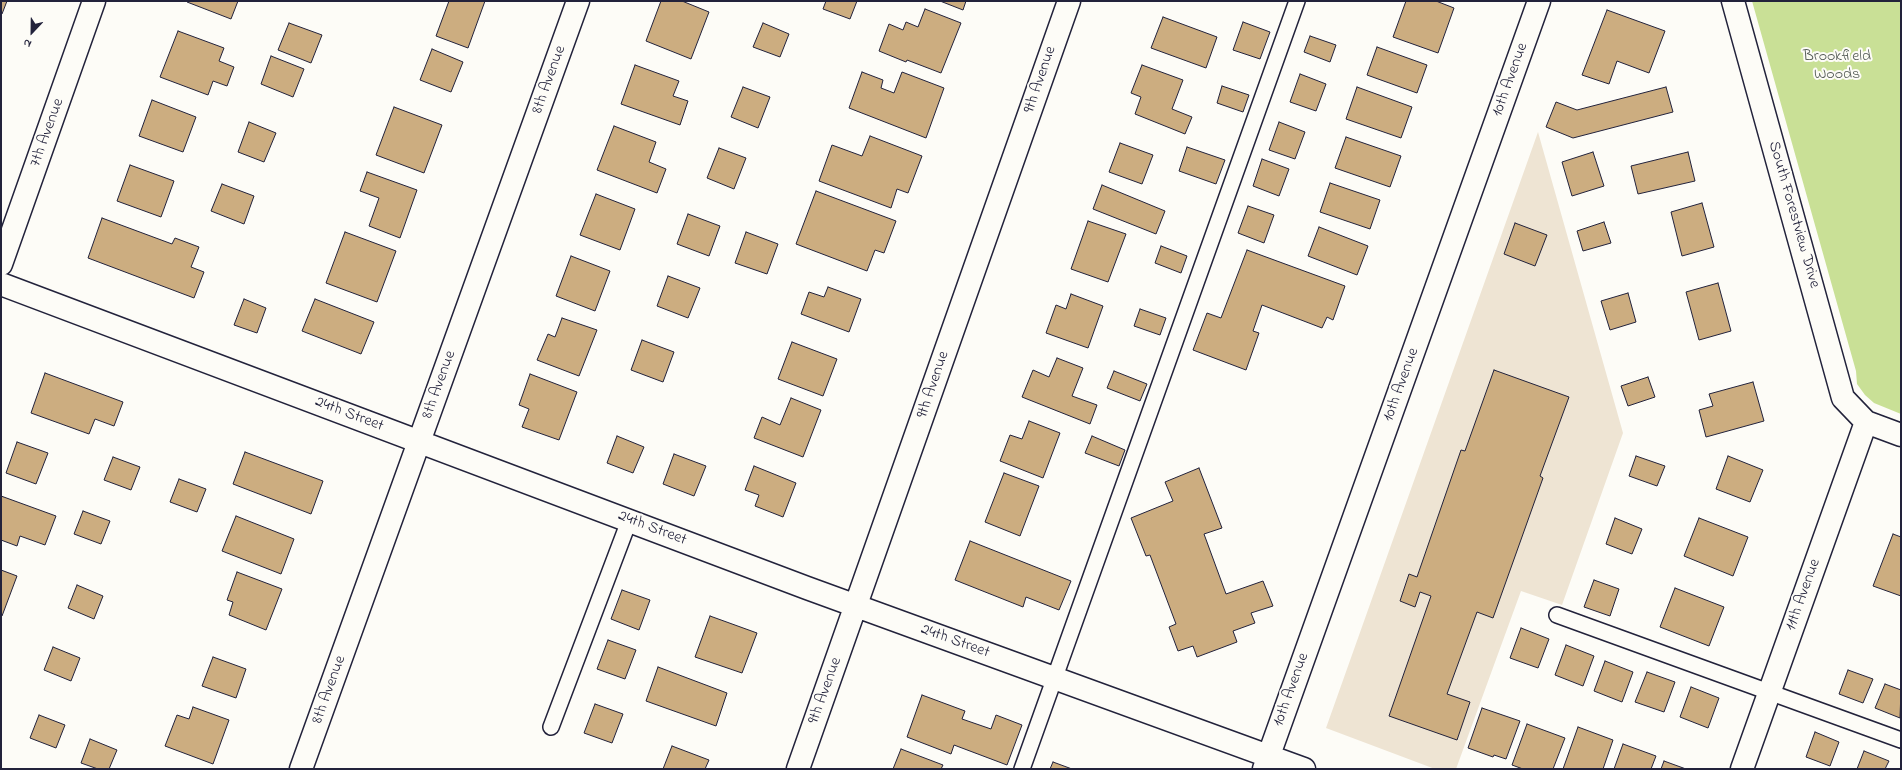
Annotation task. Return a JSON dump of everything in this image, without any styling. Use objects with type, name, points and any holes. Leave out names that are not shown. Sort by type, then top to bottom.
[{"type":"street","name":"7th Avenue","points":[[1,264],[94,1]]},
{"type":"street","name":"8th Avenue","points":[[301,769],[578,1]]},
{"type":"street","name":"9th Avenue","points":[[798,769],[1069,1]]},
{"type":"street","name":"10th Avenue","points":[[1266,763],[1539,1]]},
{"type":"street","name":"South Forestview Drive","points":[[1733,1],[1843,398],[1866,422]]},
{"type":"street","name":"24th Street","points":[[1,284],[856,606],[1055,678],[1266,763],[1304,769]]},
{"type":"street","points":[[1866,422],[1901,435]]},
{"type":"street","name":"11th Avenue","points":[[1742,769],[1866,422]]},
{"type":"lane","points":[[1022,769],[1297,1]]},
{"type":"lane","points":[[551,727],[629,521]]},
{"type":"lane","points":[[1558,615],[1901,740]]},
{"type":"shaded area","points":[[1538,132],[1623,433],[1562,605],[1521,591],[1456,769],[1435,769],[1326,728]]},
{"type":"green space","name":"Brookfield Woods","points":[[1752,1],[1901,1],[1901,414],[1874,403],[1865,395],[1857,384],[1856,371]]},
{"type":"building","points":[[1,1],[7,1],[2,14],[1,14]]},
{"type":"building","points":[[238,1],[231,19],[187,2]]},
{"type":"building","points":[[449,1],[485,1],[468,48],[436,36]]},
{"type":"building","points":[[661,1],[682,1],[709,12],[691,59],[646,41]]},
{"type":"building","points":[[826,1],[857,1],[850,19],[823,9]]},
{"type":"building","points":[[940,1],[966,1],[963,10]]},
{"type":"building","points":[[1406,1],[1436,1],[1454,8],[1438,53],[1393,37]]},
{"type":"building","points":[[925,9],[961,23],[941,73],[907,60],[906,62],[879,51],[889,24],[903,30],[906,22],[918,27]]},
{"type":"building","points":[[1607,10],[1665,31],[1649,73],[1617,61],[1609,84],[1582,75]]},
{"type":"building","points":[[1163,17],[1217,37],[1206,68],[1151,48]]},
{"type":"building","points":[[1243,22],[1270,32],[1260,59],[1233,50]]},
{"type":"building","points":[[289,23],[322,35],[311,63],[278,50]]},
{"type":"building","points":[[763,23],[789,34],[780,57],[753,47]]},
{"type":"building","points":[[178,31],[224,48],[219,61],[234,67],[227,86],[213,81],[208,95],[160,77]]},
{"type":"building","points":[[1310,36],[1336,45],[1330,62],[1304,52]]},
{"type":"building","points":[[1377,47],[1427,65],[1417,93],[1367,75]]},
{"type":"building","points":[[432,49],[463,62],[451,92],[420,80]]},
{"type":"building","points":[[271,56],[304,69],[293,97],[261,84]]},
{"type":"building","points":[[635,65],[679,81],[673,96],[688,101],[680,125],[621,104]]},
{"type":"building","points":[[1142,65],[1183,80],[1172,109],[1192,117],[1185,134],[1135,114],[1141,97],[1131,93]]},
{"type":"building","points":[[862,72],[883,80],[881,88],[894,93],[902,72],[944,88],[926,138],[849,108]]},
{"type":"building","points":[[1300,74],[1326,84],[1316,111],[1290,102]]},
{"type":"building","points":[[1222,86],[1249,95],[1243,112],[1217,103]]},
{"type":"building","points":[[743,87],[770,97],[758,128],[731,117]]},
{"type":"building","points":[[1357,87],[1412,107],[1401,138],[1346,119]]},
{"type":"building","points":[[1666,87],[1673,112],[1573,138],[1546,127],[1556,102],[1577,110]]},
{"type":"building","points":[[152,100],[196,117],[183,152],[139,136]]},
{"type":"building","points":[[394,107],[442,125],[424,173],[376,155]]},
{"type":"building","points":[[249,122],[276,133],[264,162],[238,152]]},
{"type":"building","points":[[1279,122],[1305,132],[1295,159],[1269,150]]},
{"type":"building","points":[[614,126],[656,142],[649,162],[666,169],[657,193],[597,170]]},
{"type":"building","points":[[870,136],[922,156],[908,193],[897,189],[891,208],[819,181],[832,145],[862,156]]},
{"type":"building","points":[[1346,137],[1401,156],[1390,187],[1335,168]]},
{"type":"building","points":[[1120,143],[1153,155],[1142,184],[1109,172]]},
{"type":"building","points":[[1187,147],[1225,160],[1216,184],[1179,171]]},
{"type":"building","points":[[719,148],[746,158],[734,189],[707,178]]},
{"type":"building","points":[[1593,152],[1604,186],[1572,196],[1562,162]]},
{"type":"building","points":[[1688,152],[1695,181],[1638,194],[1631,166]]},
{"type":"building","points":[[1262,159],[1289,169],[1279,196],[1253,186]]},
{"type":"building","points":[[130,165],[174,181],[161,217],[117,201]]},
{"type":"building","points":[[367,172],[417,190],[400,238],[369,226],[379,198],[360,191]]},
{"type":"building","points":[[1330,183],[1380,200],[1370,229],[1320,212]]},
{"type":"building","points":[[222,184],[254,196],[244,224],[211,211]]},
{"type":"building","points":[[1102,185],[1165,211],[1156,234],[1093,209]]},
{"type":"building","points":[[816,191],[896,221],[884,253],[875,250],[867,271],[796,244]]},
{"type":"building","points":[[596,194],[635,209],[620,250],[580,235]]},
{"type":"building","points":[[1702,203],[1714,247],[1682,256],[1671,212]]},
{"type":"building","points":[[1248,206],[1274,215],[1264,243],[1238,233]]},
{"type":"building","points":[[688,214],[720,226],[709,256],[677,244]]},
{"type":"building","points":[[102,218],[172,244],[175,238],[199,247],[191,267],[204,272],[194,298],[88,258]]},
{"type":"building","points":[[1088,221],[1126,234],[1108,282],[1071,269]]},
{"type":"building","points":[[1604,222],[1611,243],[1583,251],[1577,231]]},
{"type":"building","points":[[1515,223],[1547,235],[1535,266],[1504,254]]},
{"type":"building","points":[[1319,227],[1368,246],[1357,275],[1308,256]]},
{"type":"building","points":[[345,232],[396,251],[377,302],[326,283]]},
{"type":"building","points":[[746,232],[778,244],[767,274],[735,263]]},
{"type":"building","points":[[1161,246],[1187,256],[1181,273],[1155,263]]},
{"type":"building","points":[[1247,250],[1345,286],[1333,320],[1327,317],[1322,328],[1262,305],[1253,331],[1259,333],[1246,370],[1193,350],[1207,313],[1221,318]]},
{"type":"building","points":[[571,256],[610,271],[595,311],[556,296]]},
{"type":"building","points":[[668,276],[700,288],[688,318],[657,306]]},
{"type":"building","points":[[1718,283],[1731,331],[1699,340],[1686,292]]},
{"type":"building","points":[[828,287],[861,299],[849,332],[801,314],[809,292],[824,297]]},
{"type":"building","points":[[1628,293],[1636,322],[1610,330],[1601,301]]},
{"type":"building","points":[[1071,294],[1103,306],[1088,348],[1046,333],[1056,305],[1066,309]]},
{"type":"building","points":[[244,299],[266,308],[257,333],[234,325]]},
{"type":"building","points":[[315,299],[374,322],[361,354],[302,331]]},
{"type":"building","points":[[1140,309],[1166,318],[1160,335],[1134,326]]},
{"type":"building","points":[[562,318],[597,330],[579,376],[537,360],[548,334],[555,337]]},
{"type":"building","points":[[642,340],[674,352],[663,382],[631,370]]},
{"type":"building","points":[[792,342],[837,359],[823,396],[778,379]]},
{"type":"building","points":[[1057,358],[1083,368],[1072,396],[1097,405],[1090,424],[1022,397],[1033,370],[1049,377]]},
{"type":"building","points":[[1494,370],[1569,397],[1540,476],[1543,478],[1493,618],[1477,612],[1447,694],[1470,702],[1457,740],[1389,716],[1431,596],[1420,592],[1415,607],[1400,601],[1409,574],[1417,577],[1461,450],[1465,451]]},
{"type":"building","points":[[1114,371],[1147,384],[1140,401],[1107,388]]},
{"type":"building","points":[[45,373],[123,402],[114,426],[95,419],[89,434],[31,413]]},
{"type":"building","points":[[530,374],[577,392],[559,440],[522,427],[529,409],[519,405]]},
{"type":"building","points":[[1648,377],[1655,397],[1628,406],[1621,386]]},
{"type":"building","points":[[1753,382],[1764,421],[1706,437],[1699,410],[1713,406],[1709,394]]},
{"type":"building","points":[[791,398],[821,410],[803,457],[754,438],[762,417],[780,425]]},
{"type":"building","points":[[1029,421],[1060,433],[1043,478],[1000,461],[1010,435],[1022,439]]},
{"type":"building","points":[[617,436],[644,447],[633,473],[607,463]]},
{"type":"building","points":[[1092,436],[1125,450],[1119,466],[1085,453]]},
{"type":"building","points":[[17,442],[48,453],[36,484],[6,473]]},
{"type":"building","points":[[245,452],[323,481],[311,514],[233,484]]},
{"type":"building","points":[[674,454],[706,466],[694,496],[663,484]]},
{"type":"building","points":[[1636,456],[1665,466],[1657,486],[1629,476]]},
{"type":"building","points":[[1728,456],[1763,470],[1750,502],[1716,489]]},
{"type":"building","points":[[113,457],[140,467],[131,490],[104,480]]},
{"type":"building","points":[[754,466],[796,483],[783,517],[755,506],[759,495],[745,490]]},
{"type":"building","points":[[1199,468],[1222,528],[1204,534],[1226,594],[1263,581],[1273,606],[1251,613],[1255,623],[1233,631],[1237,642],[1197,657],[1193,646],[1178,651],[1169,627],[1176,624],[1150,555],[1146,556],[1131,518],[1173,501],[1165,482]]},
{"type":"building","points":[[1004,473],[1039,486],[1020,536],[985,522]]},
{"type":"building","points":[[179,479],[206,489],[197,512],[170,502]]},
{"type":"building","points":[[1,496],[56,516],[45,545],[20,536],[17,546],[1,540]]},
{"type":"building","points":[[83,511],[110,521],[101,544],[74,534]]},
{"type":"building","points":[[236,516],[294,539],[281,574],[222,551]]},
{"type":"building","points":[[1615,518],[1642,529],[1632,554],[1606,544]]},
{"type":"building","points":[[1699,518],[1748,537],[1733,576],[1684,556]]},
{"type":"building","points":[[1893,534],[1901,537],[1901,596],[1873,586]]},
{"type":"building","points":[[970,541],[1071,581],[1059,610],[1026,597],[1023,607],[955,580]]},
{"type":"building","points":[[1,570],[17,576],[2,616],[1,616]]},
{"type":"building","points":[[237,572],[282,589],[266,630],[229,615],[233,602],[227,600]]},
{"type":"building","points":[[1594,580],[1619,589],[1610,616],[1584,607]]},
{"type":"building","points":[[77,585],[103,596],[94,619],[68,608]]},
{"type":"building","points":[[1675,588],[1724,607],[1709,646],[1660,627]]},
{"type":"building","points":[[622,590],[650,600],[639,630],[611,619]]},
{"type":"building","points":[[710,616],[757,633],[742,673],[695,657]]},
{"type":"building","points":[[1521,628],[1549,639],[1538,668],[1510,658]]},
{"type":"building","points":[[608,640],[636,650],[625,679],[597,669]]},
{"type":"building","points":[[1566,645],[1594,656],[1583,686],[1555,675]]},
{"type":"building","points":[[53,647],[80,658],[71,681],[44,670]]},
{"type":"building","points":[[213,657],[246,669],[236,698],[202,686]]},
{"type":"building","points":[[1605,661],[1633,672],[1622,702],[1594,691]]},
{"type":"building","points":[[658,667],[727,693],[716,726],[646,701]]},
{"type":"building","points":[[1848,670],[1873,679],[1863,703],[1839,694]]},
{"type":"building","points":[[1647,672],[1675,682],[1664,712],[1635,702]]},
{"type":"building","points":[[1885,684],[1901,690],[1900,718],[1875,708]]},
{"type":"building","points":[[1691,687],[1719,698],[1708,728],[1680,717]]},
{"type":"building","points":[[922,695],[965,711],[962,719],[991,729],[996,715],[1022,725],[1007,765],[954,745],[951,754],[907,737]]},
{"type":"building","points":[[595,704],[623,714],[612,743],[584,733]]},
{"type":"building","points":[[193,707],[229,720],[213,764],[165,746],[177,715],[189,719]]},
{"type":"building","points":[[1482,708],[1520,721],[1506,759],[1494,755],[1493,757],[1468,748]]},
{"type":"building","points":[[39,715],[65,725],[56,748],[30,738]]},
{"type":"building","points":[[1527,724],[1565,738],[1553,769],[1523,769],[1512,765]]},
{"type":"building","points":[[1578,727],[1613,740],[1603,769],[1563,769]]},
{"type":"building","points":[[1815,732],[1839,742],[1830,766],[1806,757]]},
{"type":"building","points":[[90,739],[117,750],[109,769],[98,769],[81,763]]},
{"type":"building","points":[[1623,744],[1656,756],[1651,769],[1614,769]]},
{"type":"building","points":[[672,746],[709,760],[705,769],[663,769]]},
{"type":"building","points":[[901,749],[943,765],[941,769],[893,769]]},
{"type":"building","points":[[1864,751],[1889,761],[1885,769],[1857,769]]},
{"type":"building","points":[[1664,761],[1686,769],[1661,769]]},
{"type":"building","points":[[1053,762],[1072,769],[1050,769]]}]
